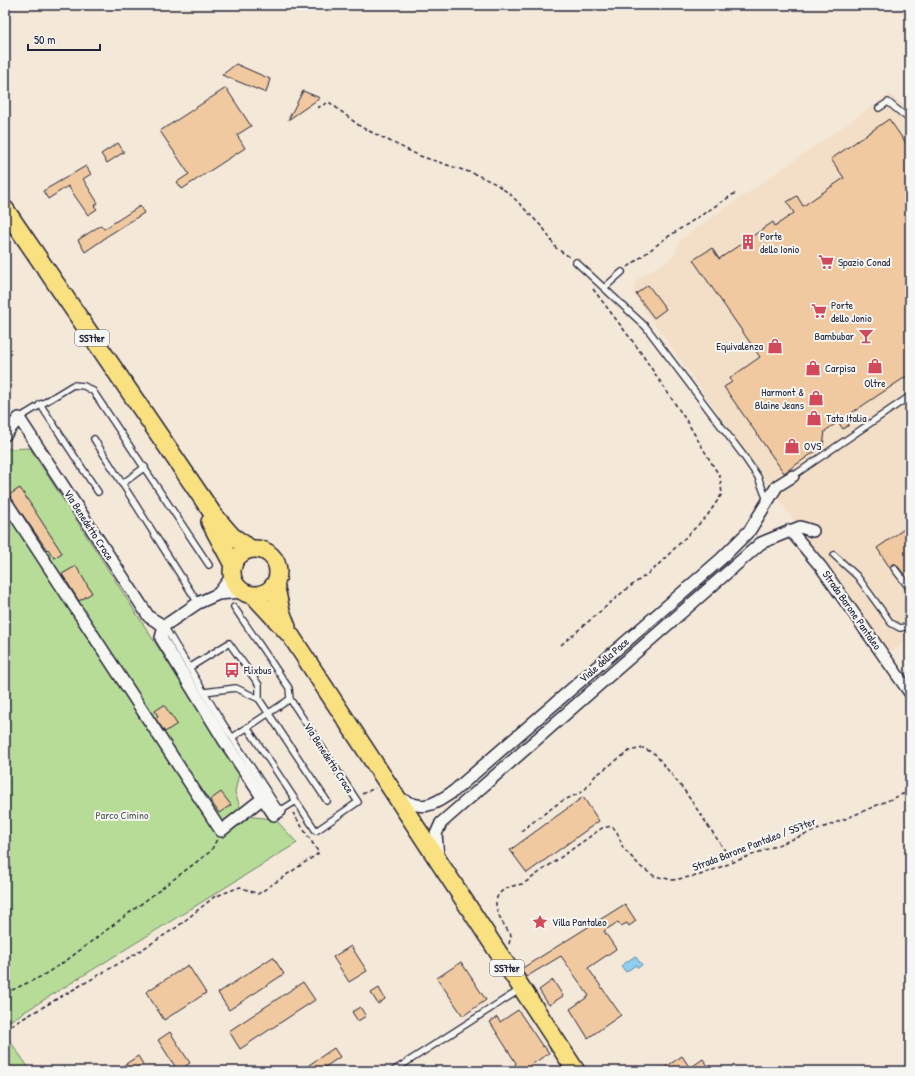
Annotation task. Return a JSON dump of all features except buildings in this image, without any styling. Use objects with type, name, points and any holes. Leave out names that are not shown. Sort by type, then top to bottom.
[{"type":"main road","name":"SS7ter","points":[[5,208],[179,467]]},
{"type":"main road","points":[[179,467],[213,514],[232,536],[251,549],[266,551],[276,562],[278,577],[276,584],[281,611],[291,636]]},
{"type":"main road","points":[[179,467],[232,570],[234,582],[244,598],[291,636]]},
{"type":"main road","points":[[232,570],[240,554],[251,549]]},
{"type":"main road","points":[[244,598],[267,593],[276,584]]},
{"type":"main road","name":"SS7ter","points":[[291,636],[576,1071]]},
{"type":"street","points":[[5,435],[19,418]]},
{"type":"street","name":"Via Benedetto Croce","points":[[19,418],[149,617],[164,626]]},
{"type":"street","name":"Viale della Pace","points":[[391,789],[407,803],[419,806],[429,806],[454,792],[721,558],[750,530],[768,503],[777,486],[793,476]]},
{"type":"street","points":[[5,500],[221,830],[263,798]]},
{"type":"street","name":"Viale della Pace","points":[[441,823],[760,543],[800,527],[814,531]]},
{"type":"street","name":"Strada Barone Pantaleo","points":[[790,530],[821,567],[910,693]]},
{"type":"street","points":[[218,594],[232,570]]},
{"type":"street","points":[[244,598],[218,594],[198,603],[164,626],[161,638],[274,815],[284,809]]},
{"type":"street","points":[[415,827],[427,828],[441,823]]},
{"type":"street","points":[[440,864],[436,847],[436,834],[441,823]]},
{"type":"lane","points":[[879,108],[888,102],[910,120]]},
{"type":"lane","points":[[575,262],[646,327],[744,454],[758,477],[768,503]]},
{"type":"lane","points":[[604,288],[622,272]]},
{"type":"lane","points":[[19,418],[40,404],[74,385],[84,386],[93,391],[209,565]]},
{"type":"lane","points":[[793,476],[910,396]]},
{"type":"lane","points":[[40,404],[98,492]]},
{"type":"lane","points":[[94,439],[198,603]]},
{"type":"lane","points":[[122,484],[145,467]]},
{"type":"lane","points":[[834,555],[857,576],[891,623],[900,628],[910,626]]},
{"type":"lane","points":[[894,568],[910,589]]},
{"type":"lane","name":"Via Benedetto Croce","points":[[244,598],[289,688],[290,699],[358,802],[316,830],[247,727]]},
{"type":"lane","points":[[164,626],[204,692],[284,809],[296,801]]},
{"type":"lane","points":[[189,668],[229,643],[258,686],[259,699]]},
{"type":"lane","points":[[204,692],[236,688],[259,699],[327,801]]},
{"type":"lane","points":[[233,736],[290,699]]},
{"type":"lane","points":[[393,1071],[521,989]]},
{"type":"path","points":[[317,108],[329,102],[361,127],[420,156],[475,174],[496,184],[510,194],[539,224],[556,248],[575,262]]},
{"type":"path","points":[[622,272],[666,238],[738,192]]},
{"type":"path","points":[[560,645],[624,591],[654,570],[707,516],[722,494],[720,477],[686,420],[637,347],[591,286]]},
{"type":"path","points":[[521,831],[560,802],[584,791],[595,776],[629,751],[644,748],[655,754],[684,790],[732,861]]},
{"type":"path","points":[[354,797],[391,789]]},
{"type":"path","name":"Strada Barone Pantaleo / SS7ter","points":[[500,957],[509,944],[511,935],[499,918],[495,905],[500,893],[510,886],[523,884],[602,828],[612,826],[617,832],[623,848],[641,867],[654,876],[673,880],[700,875],[732,861],[845,819],[910,791]]},
{"type":"path","points":[[5,1029],[135,954],[177,927],[214,896],[240,887],[258,894],[319,853],[284,809]]},
{"type":"path","points":[[5,991],[10,991],[42,976],[67,960],[211,851],[221,830]]},
{"type":"shaded area","points":[[890,94],[910,112],[910,640],[888,654],[633,293],[636,280],[674,256],[681,239]]},
{"type":"green space","name":"Parco Cimino","points":[[30,448],[239,773],[235,792],[243,816],[275,819],[297,843],[5,1024],[5,449]]},
{"type":"green space","points":[[5,1034],[31,1071],[5,1071]]},
{"type":"water","points":[[635,956],[642,965],[638,968],[636,965],[626,972],[621,966]]},
{"type":"place","name":"Porte dello Ionio","points":[[748,242]]},
{"type":"place","name":"Spazio Conad","points":[[826,262]]},
{"type":"place","name":"Porte dello Jonio","points":[[819,311]]},
{"type":"place","name":"Bambubar","points":[[866,336]]},
{"type":"place","name":"Equivalenza","points":[[775,346]]},
{"type":"place","name":"Oltre","points":[[875,366]]},
{"type":"place","name":"Carpisa","points":[[813,368]]},
{"type":"place","name":"Harmont & Blaine Jeans","points":[[816,398]]},
{"type":"place","name":"Tata Italia","points":[[814,418]]},
{"type":"place","name":"OVS","points":[[792,446]]},
{"type":"place","name":"Flixbus","points":[[232,670]]},
{"type":"place","name":"Villa Pantaleo","points":[[540,922]]}]
